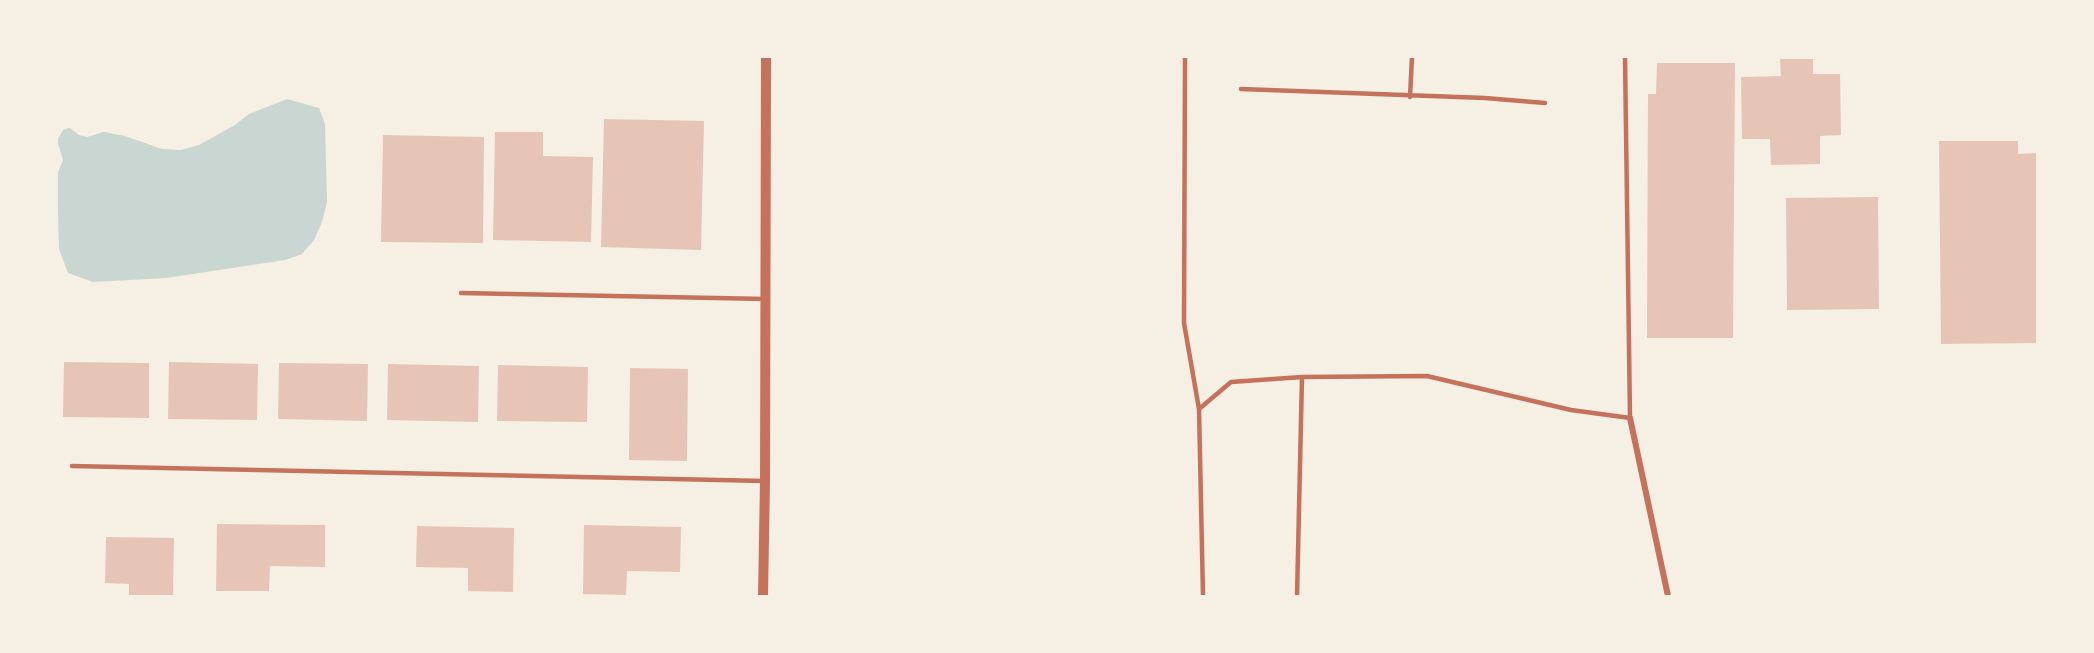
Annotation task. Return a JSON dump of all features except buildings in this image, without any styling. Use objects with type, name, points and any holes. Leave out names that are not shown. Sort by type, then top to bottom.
[{"type":"street","points":[[763,596],[766,57]]},
{"type":"street","points":[[1630,418],[1668,596]]},
{"type":"lane","points":[[1185,57],[1184,323],[1199,409],[1203,596]]},
{"type":"lane","points":[[1410,97],[1412,57]]},
{"type":"lane","points":[[1199,409],[1231,382],[1302,377],[1427,376],[1571,410],[1630,418],[1625,57]]},
{"type":"lane","points":[[1241,89],[1485,98],[1545,103]]},
{"type":"lane","points":[[461,293],[766,299]]},
{"type":"lane","points":[[1297,596],[1302,377]]},
{"type":"lane","points":[[72,466],[765,481]]},
{"type":"shaded area","points":[[287,99],[319,108],[325,124],[327,202],[314,240],[302,254],[285,260],[166,278],[93,282],[68,273],[59,249],[57,175],[63,160],[57,140],[64,129],[70,128],[79,135],[87,137],[104,132],[125,136],[162,149],[181,150],[199,145],[235,125],[249,114]]}]
